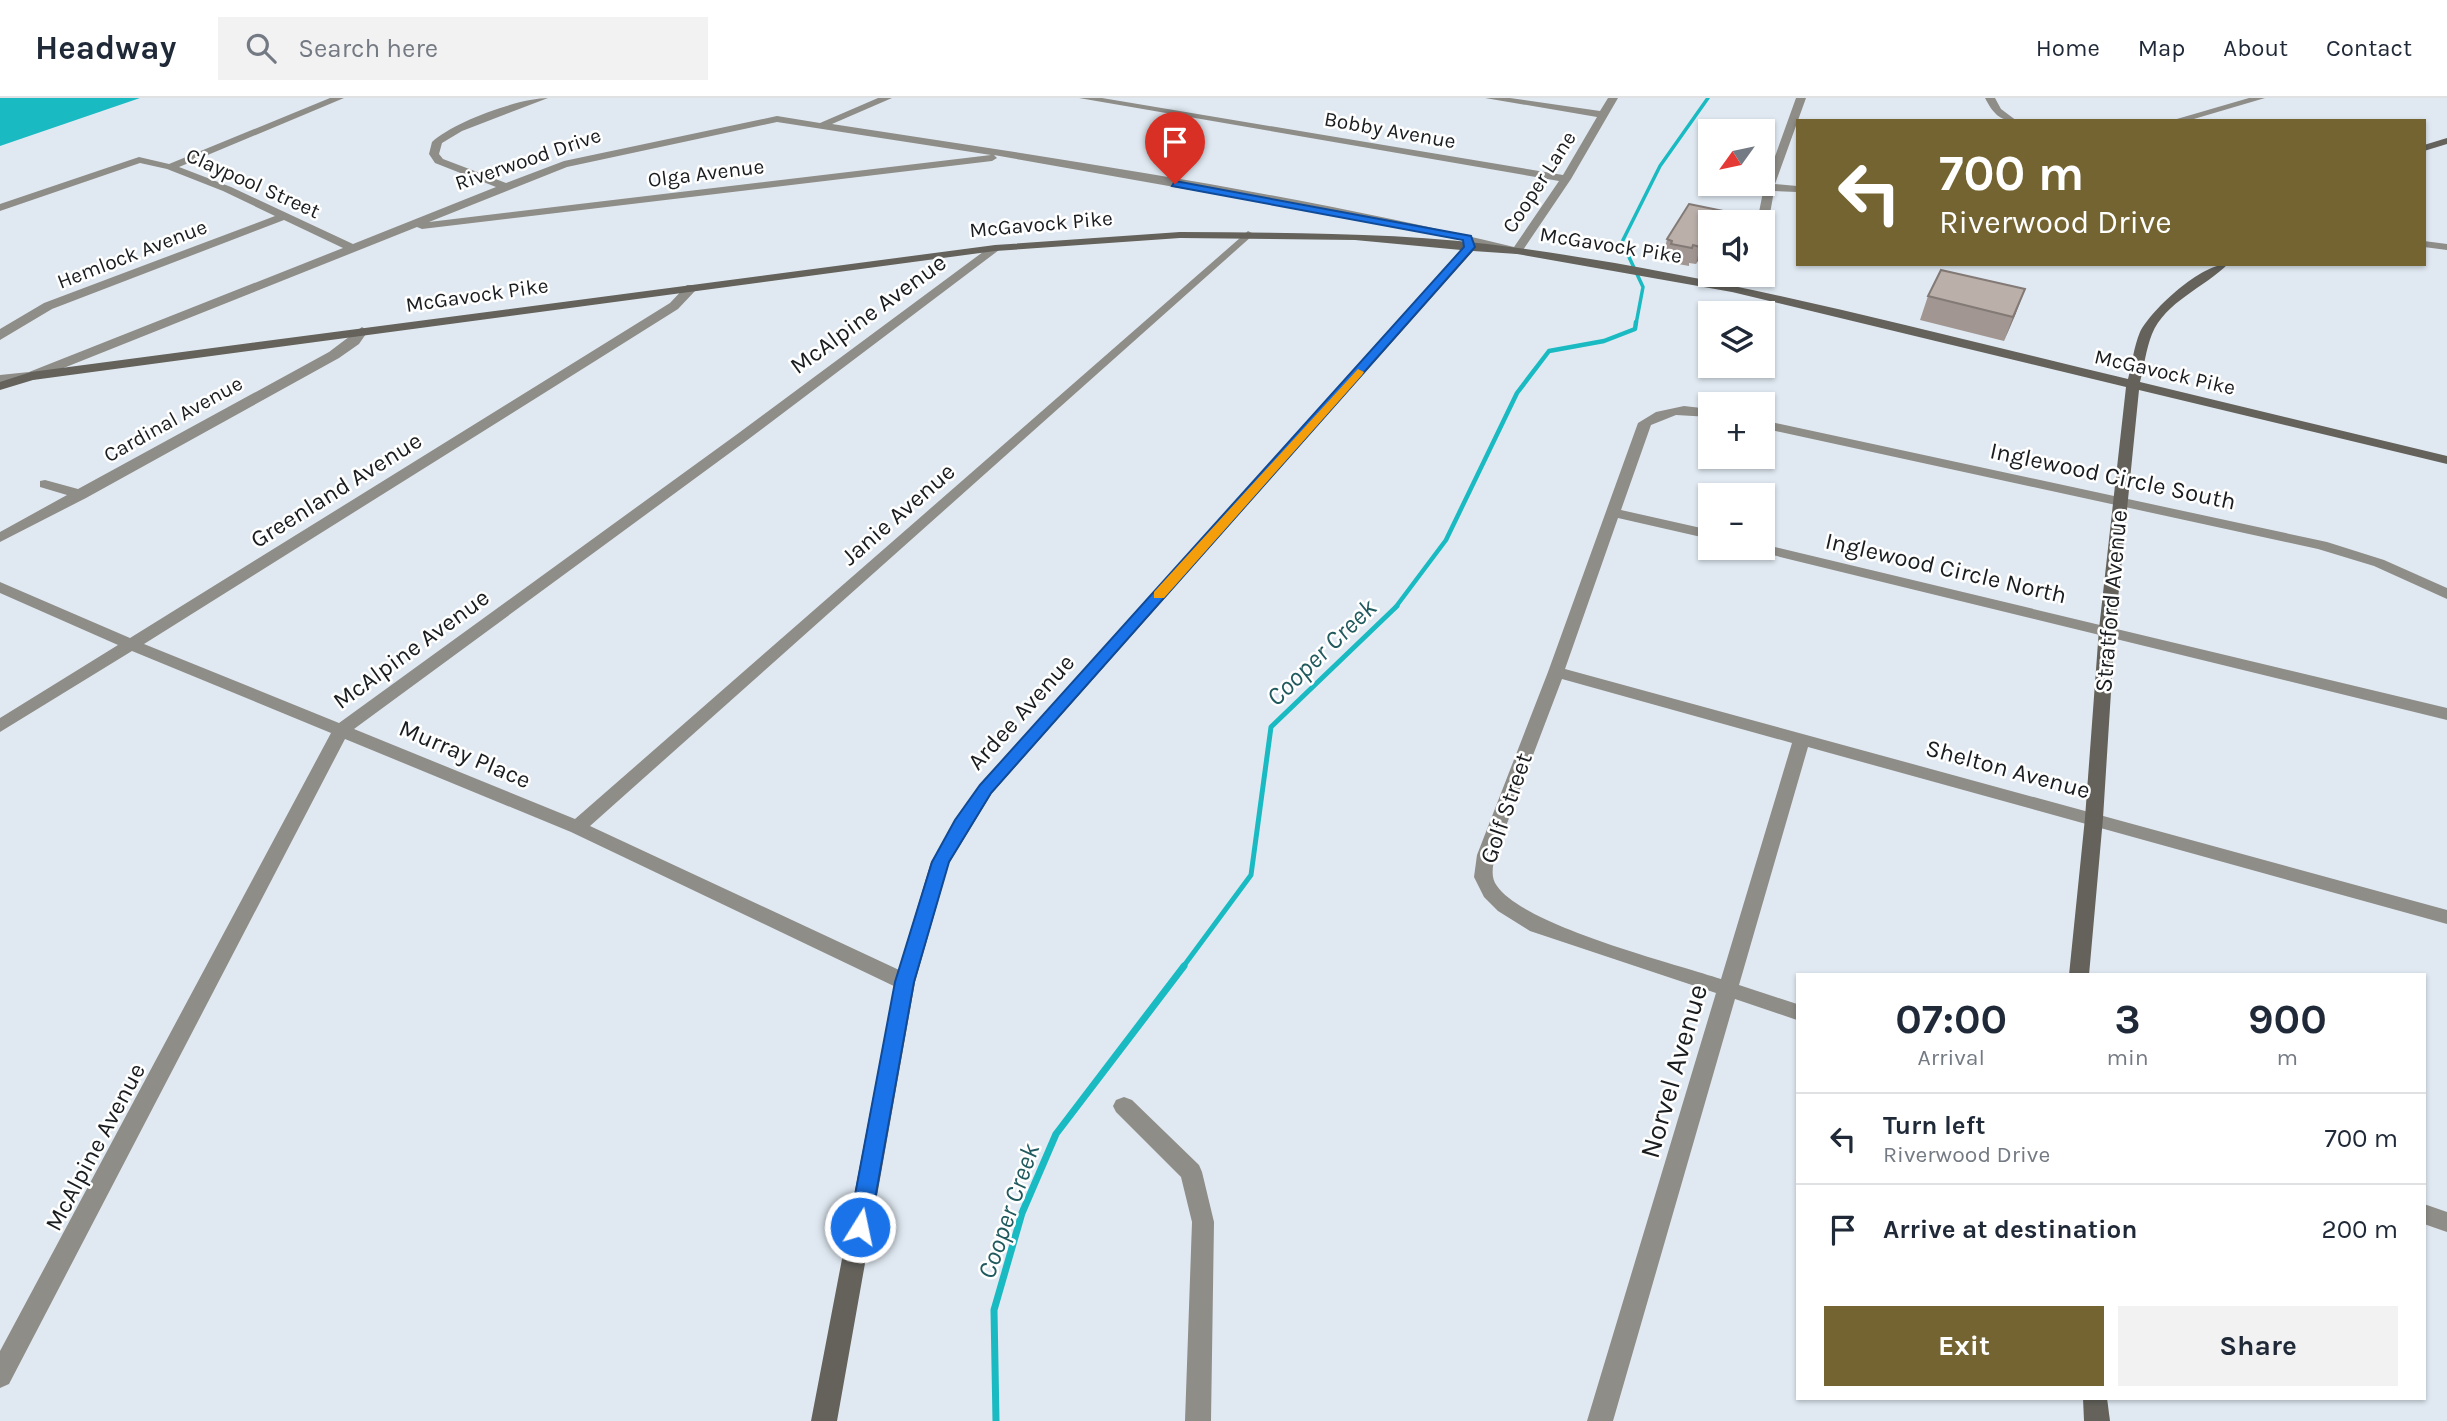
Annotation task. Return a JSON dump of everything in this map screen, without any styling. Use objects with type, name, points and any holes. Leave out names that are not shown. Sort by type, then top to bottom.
[{"type":"street","points":[[170,167],[339,98]]},
{"type":"street","points":[[505,187],[439,161],[434,154],[437,142],[458,129],[542,98]]},
{"type":"street","points":[[824,124],[887,98]]},
{"type":"street","name":"Bobby Avenue","points":[[1084,98],[1566,179]]},
{"type":"street","points":[[1490,98],[1604,115]]},
{"type":"street","name":"Cooper Lane","points":[[1517,251],[1566,179],[1614,98]]},
{"type":"street","points":[[1775,170],[1801,98]]},
{"type":"street","points":[[1990,98],[1997,111],[2009,119]]},
{"type":"street","points":[[2182,119],[2260,98]]},
{"type":"street","name":"Riverwood Drive","points":[[0,386],[586,157],[761,121],[792,119],[1013,156],[1428,229],[1469,243]]},
{"type":"street","points":[[2426,147],[2447,141]]},
{"type":"street","name":"Olga Avenue","points":[[403,227],[1013,156]]},
{"type":"street","name":"Claypool Street","points":[[0,208],[139,160],[170,167],[227,189],[283,218],[350,247]]},
{"type":"street","points":[[1775,187],[1796,189]]},
{"type":"street","name":"Hemlock Avenue","points":[[0,336],[12,325],[48,306],[283,218]]},
{"type":"street","points":[[1428,229],[1431,242]]},
{"type":"street","name":"McGavock Pike","points":[[0,379],[995,248],[1107,238],[1248,234],[1469,243],[1732,288],[2447,460]]},
{"type":"street","name":"Janie Avenue","points":[[576,827],[1248,234]]},
{"type":"street","name":"Ardee Avenue","points":[[824,1421],[905,982],[940,862],[986,789],[1469,243]]},
{"type":"street","points":[[2426,244],[2447,247]]},
{"type":"street","name":"McAlpine Avenue","points":[[0,1376],[342,729],[753,430],[995,248]]},
{"type":"street","name":"Stratford Avenue","points":[[2079,973],[2094,818],[2106,629],[2133,386],[2146,333],[2157,317],[2182,293],[2219,266]]},
{"type":"street","name":"Greenland Avenue","points":[[0,726],[674,306],[691,288]]},
{"type":"street","name":"Cardinal Avenue","points":[[0,538],[334,355],[355,341],[362,331]]},
{"type":"street","name":"Golf Street","points":[[1698,411],[1685,408],[1654,416],[1645,423],[1556,672],[1486,855],[1483,878],[1492,892],[1508,907],[1537,926],[1796,1012]]},
{"type":"street","name":"Inglewood Circle South","points":[[1775,427],[2322,545],[2379,563],[2447,594]]},
{"type":"street","points":[[46,484],[81,495]]},
{"type":"street","points":[[1614,513],[1698,533]]},
{"type":"street","name":"Inglewood Circle North","points":[[1775,551],[2447,713]]},
{"type":"street","name":"Murray Place","points":[[0,587],[130,644],[576,827],[905,982]]},
{"type":"street","name":"Shelton Avenue","points":[[1556,672],[2447,917]]},
{"type":"street","name":"Norvel Avenue","points":[[1600,1421],[1802,738]]},
{"type":"street","points":[[1124,1106],[1191,1172],[1203,1222],[1198,1421]]},
{"type":"street","points":[[2426,1215],[2447,1222]]},
{"type":"street","points":[[2095,1400],[2097,1421]]},
{"type":"water","points":[[0,98],[140,98],[0,146]]},
{"type":"building","points":[[1689,204],[1718,210],[1698,210],[1698,246],[1693,245],[1692,248],[1671,244],[1672,241],[1667,239]]},
{"type":"building","points":[[1941,270],[2025,289],[2013,317],[1928,296]]},
{"type":"waterway","name":"Cooper Creek","points":[[1636,324],[1643,287],[1622,242],[1660,166],[1708,98]]},
{"type":"waterway","name":"Cooper Creek","points":[[1395,608],[1446,540],[1517,393],[1549,351],[1604,341],[1635,329],[1636,322]]},
{"type":"waterway","name":"Cooper Creek","points":[[1183,967],[1251,875],[1271,727],[1395,608]]},
{"type":"waterway","name":"Cooper Creek","points":[[996,1421],[994,1310],[1022,1213],[1056,1134],[1184,966]]},
{"type":"slow traffic","points":[[1159,595],[1358,372]]},
{"type":"route","points":[[860,1227],[905,982],[940,862],[961,824],[986,789],[1470,247],[1468,238],[1428,229],[1175,184]]}]
